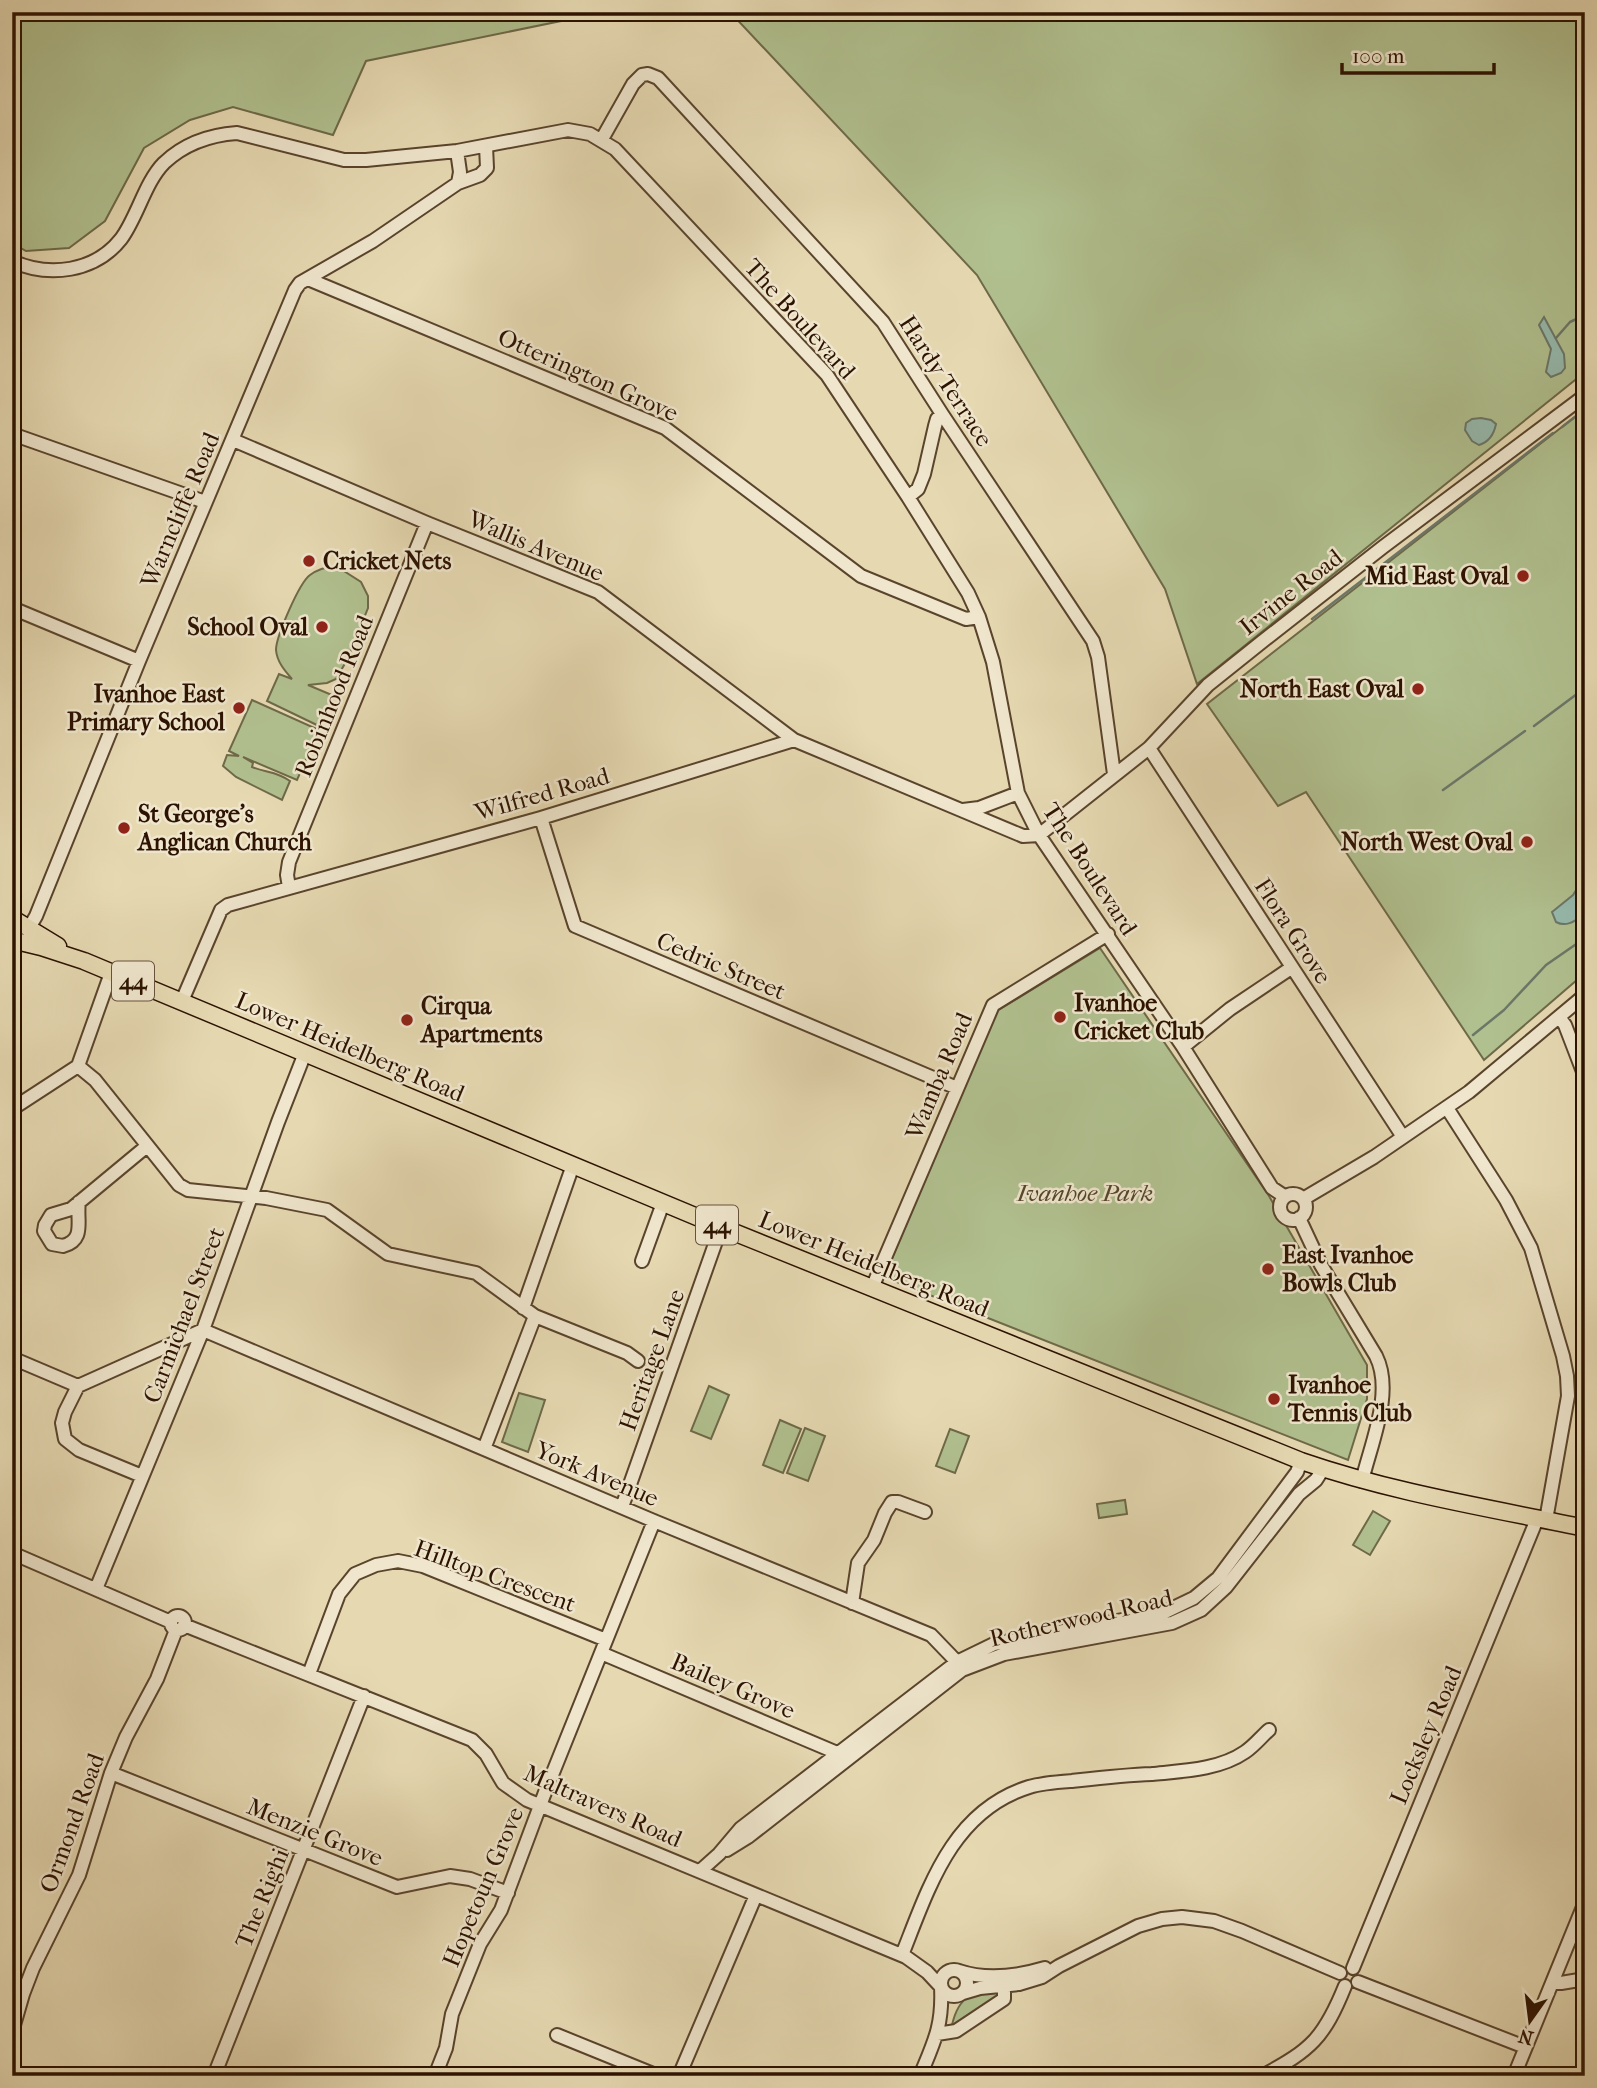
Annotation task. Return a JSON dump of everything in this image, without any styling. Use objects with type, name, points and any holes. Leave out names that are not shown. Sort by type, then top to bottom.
[{"type":"main road","name":"Lower Heidelberg Road","points":[[12,918],[84,961]]},
{"type":"main road","name":"Lower Heidelberg Road","points":[[12,940],[84,961],[721,1227],[1301,1461],[1410,1493],[1585,1528]]},
{"type":"street","name":"Hardy Terrace","points":[[602,139],[633,84],[642,75],[658,78],[876,313],[1093,641],[1098,657],[1114,774]]},
{"type":"street","name":"The Boulevard","points":[[12,261],[28,269],[59,271],[79,267],[101,257],[121,239],[162,165],[200,139],[221,134],[237,133],[344,160],[457,150],[568,130],[602,139],[615,149],[827,375],[908,498],[968,593],[979,617],[993,662],[1018,793],[1039,835],[1183,1047],[1269,1184],[1284,1196]]},
{"type":"street","name":"Warncliffe Road","points":[[29,928],[295,290],[300,283],[373,241],[458,183],[480,175],[487,168],[486,146]]},
{"type":"street","points":[[457,150],[460,172],[458,183]]},
{"type":"street","name":"Otterington Grove","points":[[308,279],[666,428],[861,576],[966,619],[979,617]]},
{"type":"street","name":"Irvine Road","points":[[1039,835],[1149,748],[1209,685],[1262,641],[1583,397]]},
{"type":"street","points":[[908,498],[918,489],[937,418],[942,414]]},
{"type":"street","points":[[12,434],[205,502]]},
{"type":"street","name":"Wallis Avenue","points":[[233,440],[598,592],[794,740]]},
{"type":"street","name":"Robinhood Road","points":[[289,887],[289,862],[427,523]]},
{"type":"street","points":[[12,608],[139,661]]},
{"type":"street","points":[[794,740],[1023,836],[1039,835]]},
{"type":"street","name":"Wilfred Road","points":[[182,1002],[221,910],[228,905],[541,818],[794,740]]},
{"type":"street","name":"Flora Grove","points":[[1149,748],[1403,1137]]},
{"type":"street","points":[[963,810],[979,808],[1018,793]]},
{"type":"street","name":"Cedric Street","points":[[541,818],[575,926],[957,1088]]},
{"type":"street","name":"Wamba Road","points":[[872,1288],[993,1005],[1108,934]]},
{"type":"street","points":[[1183,1047],[1230,1009],[1292,968]]},
{"type":"street","points":[[12,1109],[78,1066],[111,973]]},
{"type":"street","points":[[1303,1199],[1447,1108],[1486,1079],[1585,995]]},
{"type":"street","points":[[1559,1017],[1585,1077]]},
{"type":"street","name":"Carmichael Street","points":[[96,1589],[203,1330],[305,1053]]},
{"type":"street","points":[[78,1066],[96,1080],[178,1185],[188,1190],[252,1197],[327,1210],[388,1254],[476,1273],[535,1316],[627,1353],[638,1361]]},
{"type":"street","name":"Locksley Road","points":[[1348,1980],[1346,1967],[1353,1968],[1541,1519],[1568,1396],[1563,1356],[1531,1248],[1506,1200],[1447,1108]]},
{"type":"street","points":[[79,1202],[147,1146]]},
{"type":"street","points":[[523,1308],[573,1165]]},
{"type":"street","points":[[1296,1194],[1303,1199],[1305,1212],[1299,1218],[1291,1220],[1283,1216],[1279,1208],[1284,1196],[1296,1194]]},
{"type":"street","points":[[642,1261],[663,1203]]},
{"type":"street","points":[[1299,1218],[1321,1265],[1381,1368],[1382,1402],[1363,1480]]},
{"type":"street","name":"Heritage Lane","points":[[622,1507],[721,1227]]},
{"type":"street","points":[[484,1449],[535,1316]]},
{"type":"street","points":[[142,1476],[79,1450],[65,1439],[62,1423],[65,1412],[78,1386],[203,1330]]},
{"type":"street","name":"York Avenue","points":[[203,1330],[654,1521],[930,1634],[960,1666]]},
{"type":"street","points":[[12,1358],[78,1386]]},
{"type":"street","name":"Rotherwood Road","points":[[700,1871],[719,1854],[748,1837],[843,1756],[960,1666],[994,1644],[1165,1612],[1194,1598],[1218,1578],[1297,1472],[1301,1461]]},
{"type":"street","name":"Rotherwood Road","points":[[960,1666],[1004,1654],[1172,1623],[1201,1609],[1226,1587],[1299,1494],[1316,1480],[1323,1469]]},
{"type":"street","points":[[852,1603],[858,1563],[874,1540],[892,1502],[925,1512]]},
{"type":"street","name":"Hopetoun Grove","points":[[435,2076],[446,2048],[450,2022],[457,2002],[480,1944],[508,1893],[654,1521]]},
{"type":"street","name":"Maltravers Road","points":[[12,1553],[177,1626],[309,1674],[472,1740],[486,1754],[503,1783],[516,1794],[904,1956],[921,1959],[937,1969],[976,1975],[1003,1976],[1059,1966]]},
{"type":"street","name":"Hilltop Crescent","points":[[309,1674],[339,1594],[355,1574],[376,1565],[398,1561],[423,1566],[606,1640]]},
{"type":"street","name":"Ormond Road","points":[[12,2032],[33,1968],[79,1875],[111,1773],[126,1737],[157,1679],[177,1626]]},
{"type":"street","name":"Bailey Grove","points":[[601,1653],[843,1756]]},
{"type":"street","name":"The Righi","points":[[214,2076],[364,1696]]},
{"type":"street","points":[[904,1956],[933,1880],[946,1854],[967,1826],[990,1805],[1031,1786],[1190,1771],[1211,1766],[1244,1753],[1269,1730]]},
{"type":"street","name":"Menzie Grove","points":[[111,1773],[397,1887],[450,1876],[470,1879],[508,1893]]},
{"type":"street","points":[[679,2076],[756,1895]]},
{"type":"street","points":[[1514,2076],[1585,1902]]},
{"type":"street","name":"Maltravers Road","points":[[962,1994],[1042,1977],[1138,1926],[1182,1917],[1214,1922],[1242,1931],[1348,1980],[1525,2047]]},
{"type":"street","name":"Maltravers Road","points":[[904,1956],[927,1972],[941,1987]]},
{"type":"street","points":[[920,2076],[939,2031],[967,1987],[967,1980],[956,1971],[943,1977],[939,2031]]},
{"type":"street","points":[[1552,1983],[1585,1979]]},
{"type":"street","points":[[1262,2076],[1292,2060],[1319,2038],[1348,1980]]},
{"type":"street","points":[[941,1987],[951,1996],[962,1994]]},
{"type":"street","points":[[939,2031],[956,2031],[1004,1999],[1004,1987]]},
{"type":"street","points":[[556,2035],[658,2076]]},
{"type":"green space","points":[[12,12],[605,12],[366,61],[333,135],[233,107],[190,120],[144,148],[105,221],[69,248],[26,251],[12,243]]},
{"type":"green space","points":[[730,12],[1585,12],[1585,372],[1197,684],[1165,589],[977,275]]},
{"type":"green space","points":[[1585,409],[1585,973],[1484,1060],[1306,792],[1278,806],[1207,704]]},
{"type":"green space","name":"School Oval","points":[[336,566],[361,582],[368,596],[368,608],[347,660],[336,679],[308,685],[332,695],[321,727],[267,701],[279,674],[292,679],[280,662],[276,650],[294,599],[310,575]]},
{"type":"green space","points":[[252,700],[319,730],[297,780],[243,757],[253,763],[252,767],[290,781],[282,800],[236,777],[223,766],[227,755],[239,756],[229,751]]},
{"type":"green space","name":"Ivanhoe Park","points":[[1100,948],[1269,1196],[1367,1365],[1367,1399],[1348,1460],[884,1277],[997,1011]]},
{"type":"green space","points":[[709,1386],[729,1395],[711,1439],[691,1431]]},
{"type":"green space","points":[[519,1393],[545,1400],[528,1452],[502,1442]]},
{"type":"green space","points":[[780,1420],[801,1429],[783,1473],[763,1465]]},
{"type":"green space","points":[[805,1428],[825,1436],[808,1481],[787,1473]]},
{"type":"green space","points":[[950,1429],[969,1436],[955,1473],[936,1466]]},
{"type":"green space","points":[[1125,1500],[1127,1514],[1099,1518],[1097,1504]]},
{"type":"green space","points":[[1373,1511],[1390,1521],[1370,1555],[1353,1545]]},
{"type":"green space","points":[[999,1991],[999,1996],[952,2025],[958,2007],[968,1997]]},
{"type":"water","points":[[1544,317],[1564,354],[1565,368],[1551,377],[1546,372],[1551,349],[1539,325]]},
{"type":"water","points":[[1481,418],[1496,424],[1486,442],[1479,445],[1472,441],[1465,430],[1466,423]]},
{"type":"water","points":[[1585,876],[1585,914],[1568,924],[1556,922],[1552,912],[1573,895]]},
{"type":"waterway","points":[[1556,338],[1570,322],[1585,315]]},
{"type":"waterway","points":[[1562,427],[1580,413]]},
{"type":"waterway","points":[[1312,619],[1553,433]]},
{"type":"waterway","points":[[1534,726],[1585,688]]},
{"type":"waterway","points":[[1443,790],[1525,731]]},
{"type":"waterway","points":[[1473,1035],[1504,1010],[1546,965],[1585,938]]},
{"type":"place","name":"Cricket Nets","points":[[309,561]]},
{"type":"place","name":"Mid East Oval","points":[[1523,576]]},
{"type":"place","name":"School Oval","points":[[322,627]]},
{"type":"place","name":"North East Oval","points":[[1418,689]]},
{"type":"place","name":"Ivanhoe East Primary School","points":[[239,708]]},
{"type":"place","name":"St George's Anglican Church","points":[[124,828]]},
{"type":"place","name":"North West Oval","points":[[1527,842]]},
{"type":"place","name":"Ivanhoe Cricket Club","points":[[1060,1017]]},
{"type":"place","name":"Cirqua Apartments","points":[[407,1020]]},
{"type":"place","name":"East Ivanhoe Bowls Club","points":[[1268,1269]]},
{"type":"place","name":"Ivanhoe Tennis Club","points":[[1274,1399]]}]
